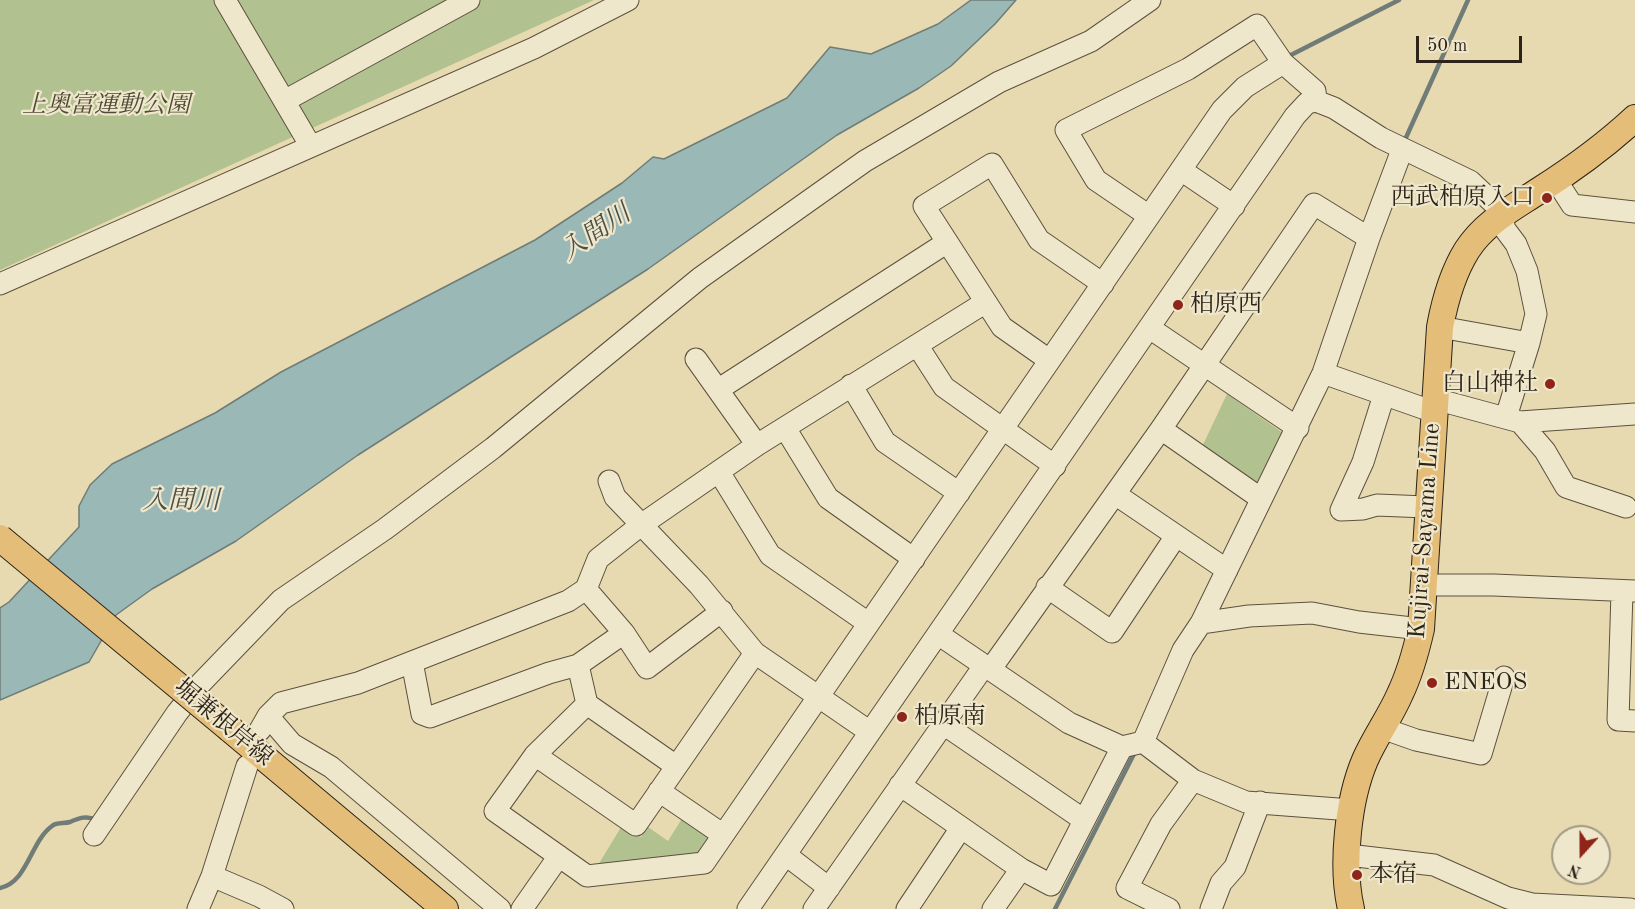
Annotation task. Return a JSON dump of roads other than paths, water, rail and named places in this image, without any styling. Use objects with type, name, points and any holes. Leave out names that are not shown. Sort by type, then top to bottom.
[{"type":"main road","name":"Kujirai-Sayama Line","points":[[1351,909],[1347,881],[1351,810],[1365,760],[1408,675],[1420,629],[1426,507],[1440,327],[1445,300],[1456,269],[1483,231],[1503,213],[1556,180],[1635,118]]},
{"type":"main road","name":"堀兼根岸線","points":[[0,538],[445,909]]},
{"type":"street","points":[[225,0],[286,100],[310,145]]},
{"type":"street","points":[[286,100],[469,0]]},
{"type":"street","points":[[1,281],[534,48],[628,0]]},
{"type":"street","points":[[94,835],[157,740],[189,698],[281,600],[385,529],[493,448],[700,278],[865,162],[999,82],[1091,41],[1150,0]]},
{"type":"street","points":[[1149,216],[1096,180],[1066,130],[1188,69],[1257,25],[1283,63],[1315,91],[1316,101]]},
{"type":"street","points":[[587,704],[535,755],[495,811],[587,876],[704,863],[1231,99],[1283,63]]},
{"type":"street","points":[[748,909],[1151,328],[1295,116],[1307,103],[1316,101],[1334,108],[1402,150],[1452,170],[1470,181],[1503,213],[1504,228],[1516,244],[1535,300],[1536,314],[1513,420]]},
{"type":"street","points":[[1143,742],[1184,650],[1202,623],[1260,498],[1298,428],[1323,373],[1402,150]]},
{"type":"street","points":[[1049,360],[1002,327],[924,206],[992,164],[1039,240],[1103,284]]},
{"type":"street","points":[[1181,170],[1234,207]]},
{"type":"street","points":[[1556,180],[1572,205],[1635,212]]},
{"type":"street","points":[[814,909],[942,723],[987,668],[1115,494],[1314,204],[1369,238]]},
{"type":"street","points":[[719,389],[946,243]]},
{"type":"street","points":[[500,909],[331,767],[292,744],[264,723],[281,703],[358,682],[568,601],[586,588],[598,560],[641,525],[757,445],[986,302]]},
{"type":"street","points":[[1440,327],[1530,343]]},
{"type":"street","points":[[1151,328],[1298,428]]},
{"type":"street","points":[[917,345],[944,387],[1055,466]]},
{"type":"street","points":[[696,359],[757,445]]},
{"type":"street","points":[[1323,373],[1384,395],[1513,420],[1635,414]]},
{"type":"street","points":[[851,385],[885,442],[958,493]]},
{"type":"street","points":[[1384,395],[1363,462],[1341,510],[1363,509],[1377,505],[1426,507]]},
{"type":"street","points":[[1513,420],[1545,451],[1566,488],[1626,507]]},
{"type":"street","points":[[785,429],[828,498],[914,559]]},
{"type":"street","points":[[1161,429],[1260,498]]},
{"type":"street","points":[[718,472],[770,555],[868,623]]},
{"type":"street","points":[[609,481],[615,497],[722,611],[755,653],[870,732]]},
{"type":"street","points":[[1115,494],[1227,570]]},
{"type":"street","points":[[1047,587],[1112,632],[1176,536]]},
{"type":"street","points":[[1423,585],[1494,585],[1629,591],[1618,720],[1635,721]]},
{"type":"street","points":[[586,588],[624,633],[647,668],[722,611]]},
{"type":"street","points":[[1202,623],[1250,615],[1312,613],[1359,622],[1420,629]]},
{"type":"street","points":[[412,662],[422,714],[430,717],[549,673],[578,665],[624,633]]},
{"type":"street","points":[[938,634],[1069,723],[1122,747],[1143,742]]},
{"type":"street","points":[[535,755],[636,825],[755,653]]},
{"type":"street","points":[[578,665],[587,704],[676,766]]},
{"type":"street","points":[[1382,728],[1416,740],[1481,754],[1504,677]]},
{"type":"street","points":[[942,723],[1084,820]]},
{"type":"street","points":[[1143,742],[1192,780],[1246,802],[1351,810]]},
{"type":"street","points":[[900,785],[1021,869],[1051,885],[1122,747]]},
{"type":"street","points":[[198,909],[212,876],[247,766]]},
{"type":"street","points":[[1169,909],[1126,888],[1161,824],[1192,780]]},
{"type":"street","points":[[659,791],[723,834]]},
{"type":"street","points":[[1211,909],[1221,883],[1235,867],[1260,802]]},
{"type":"street","points":[[906,909],[961,828]]},
{"type":"street","points":[[786,855],[829,888]]},
{"type":"street","points":[[1348,855],[1434,865],[1507,904],[1633,909]]},
{"type":"street","points":[[522,909],[559,856]]},
{"type":"street","points":[[993,909],[1021,869]]},
{"type":"street","points":[[212,876],[283,909]]},
{"type":"water","name":"入間川","points":[[971,0],[1016,0],[995,24],[951,66],[919,88],[837,135],[648,269],[358,455],[236,541],[152,589],[116,615],[89,662],[0,700],[0,608],[9,602],[79,527],[79,506],[90,485],[112,464],[215,413],[281,372],[535,240],[622,183],[653,157],[664,159],[787,98],[830,47],[871,54],[938,24]]},
{"type":"waterway","points":[[1287,57],[1399,0]]},
{"type":"waterway","points":[[1404,142],[1468,0]]},
{"type":"waterway","points":[[1055,909],[1135,752]]},
{"type":"waterway","points":[[0,888],[17,878],[45,833],[52,826],[83,818],[96,820]]},
{"type":"place","name":"西武柏原入口","points":[[1547,198]]},
{"type":"place","name":"柏原西","points":[[1178,305]]},
{"type":"place","name":"白山神社","points":[[1550,384]]},
{"type":"place","name":"ENEOS","points":[[1432,683]]},
{"type":"place","name":"柏原南","points":[[902,717]]},
{"type":"place","name":"本宿","points":[[1357,875]]},
{"type":"park label","name":"上奥富運動公園","points":[[106,106]]}]
